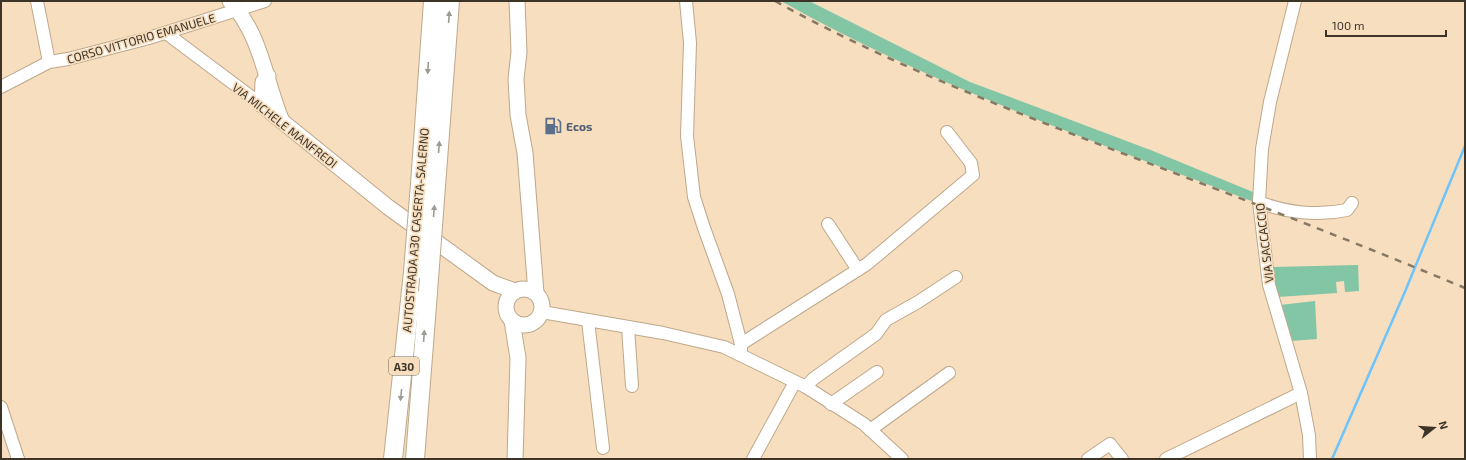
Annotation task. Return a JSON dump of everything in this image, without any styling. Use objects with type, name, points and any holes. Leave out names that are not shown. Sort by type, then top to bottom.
[{"type":"highway","name":"AUTOSTRADA A30 CASERTA-SALERNO","points":[[415,459],[428,292],[428,185],[433,1]]},
{"type":"highway","name":"AUTOSTRADA A30 CASERTA-SALERNO","points":[[394,459],[413,272],[428,185],[450,1]]},
{"type":"main road","points":[[512,321],[520,325],[530,325],[540,318],[542,312],[542,301],[536,293],[525,147],[518,115],[516,79],[519,52],[516,1]]},
{"type":"main road","points":[[234,5],[261,53],[267,84],[281,119]]},
{"type":"main road","points":[[262,105],[267,84]]},
{"type":"main road","name":"VIA MICHELE MANFREDI","points":[[262,105],[404,218],[492,283]]},
{"type":"main road","points":[[515,459],[518,358],[512,321],[506,311],[506,305],[508,300],[517,291],[532,245]]},
{"type":"main road","points":[[492,283],[517,291],[524,289],[536,293]]},
{"type":"main road","points":[[492,283],[506,305]]},
{"type":"main road","points":[[518,358],[530,325]]},
{"type":"street","points":[[37,1],[49,62]]},
{"type":"street","name":"CORSO VITTORIO EMANUELE","points":[[1,87],[49,62],[68,59],[166,33],[234,5],[265,1]]},
{"type":"street","points":[[686,1],[690,43],[687,136],[694,196],[728,294],[741,350]]},
{"type":"street","name":"VIA SACCACCIO","points":[[1295,1],[1270,102],[1262,149],[1259,202],[1269,285],[1301,393],[1309,435],[1310,459]]},
{"type":"street","name":"VIA MICHELE MANFREDI","points":[[166,33],[262,105]]},
{"type":"street","points":[[242,90],[267,84]]},
{"type":"street","points":[[741,350],[883,252],[974,175],[970,163],[948,132]]},
{"type":"street","points":[[1259,202],[1286,211],[1318,212],[1347,210],[1352,202]]},
{"type":"street","points":[[828,224],[858,270]]},
{"type":"street","points":[[753,459],[801,385],[813,379],[876,334],[886,320],[956,278]]},
{"type":"street","points":[[542,312],[663,333],[741,350],[832,404],[870,430],[897,457]]},
{"type":"street","points":[[588,320],[603,448]]},
{"type":"street","points":[[628,327],[632,386]]},
{"type":"street","points":[[832,404],[877,372]]},
{"type":"street","points":[[870,430],[948,373]]},
{"type":"street","points":[[1166,459],[1301,393]]},
{"type":"street","points":[[1,407],[18,459]]},
{"type":"street","points":[[1088,459],[1110,444],[1122,459]]},
{"type":"green space","points":[[781,1],[809,1],[970,82],[1153,151],[1253,192],[1254,202],[1073,134],[954,85],[837,31]]},
{"type":"green space","points":[[1358,265],[1359,291],[1345,292],[1344,281],[1336,282],[1337,293],[1278,297],[1272,267]]},
{"type":"green space","points":[[1315,301],[1317,339],[1292,341],[1280,305]]},
{"type":"waterway","points":[[1332,459],[1404,294],[1465,146]]},
{"type":"railway","points":[[775,1],[901,64],[988,101],[1336,235],[1465,288]]},
{"type":"place","name":"Ecos","points":[[553,126]]}]
